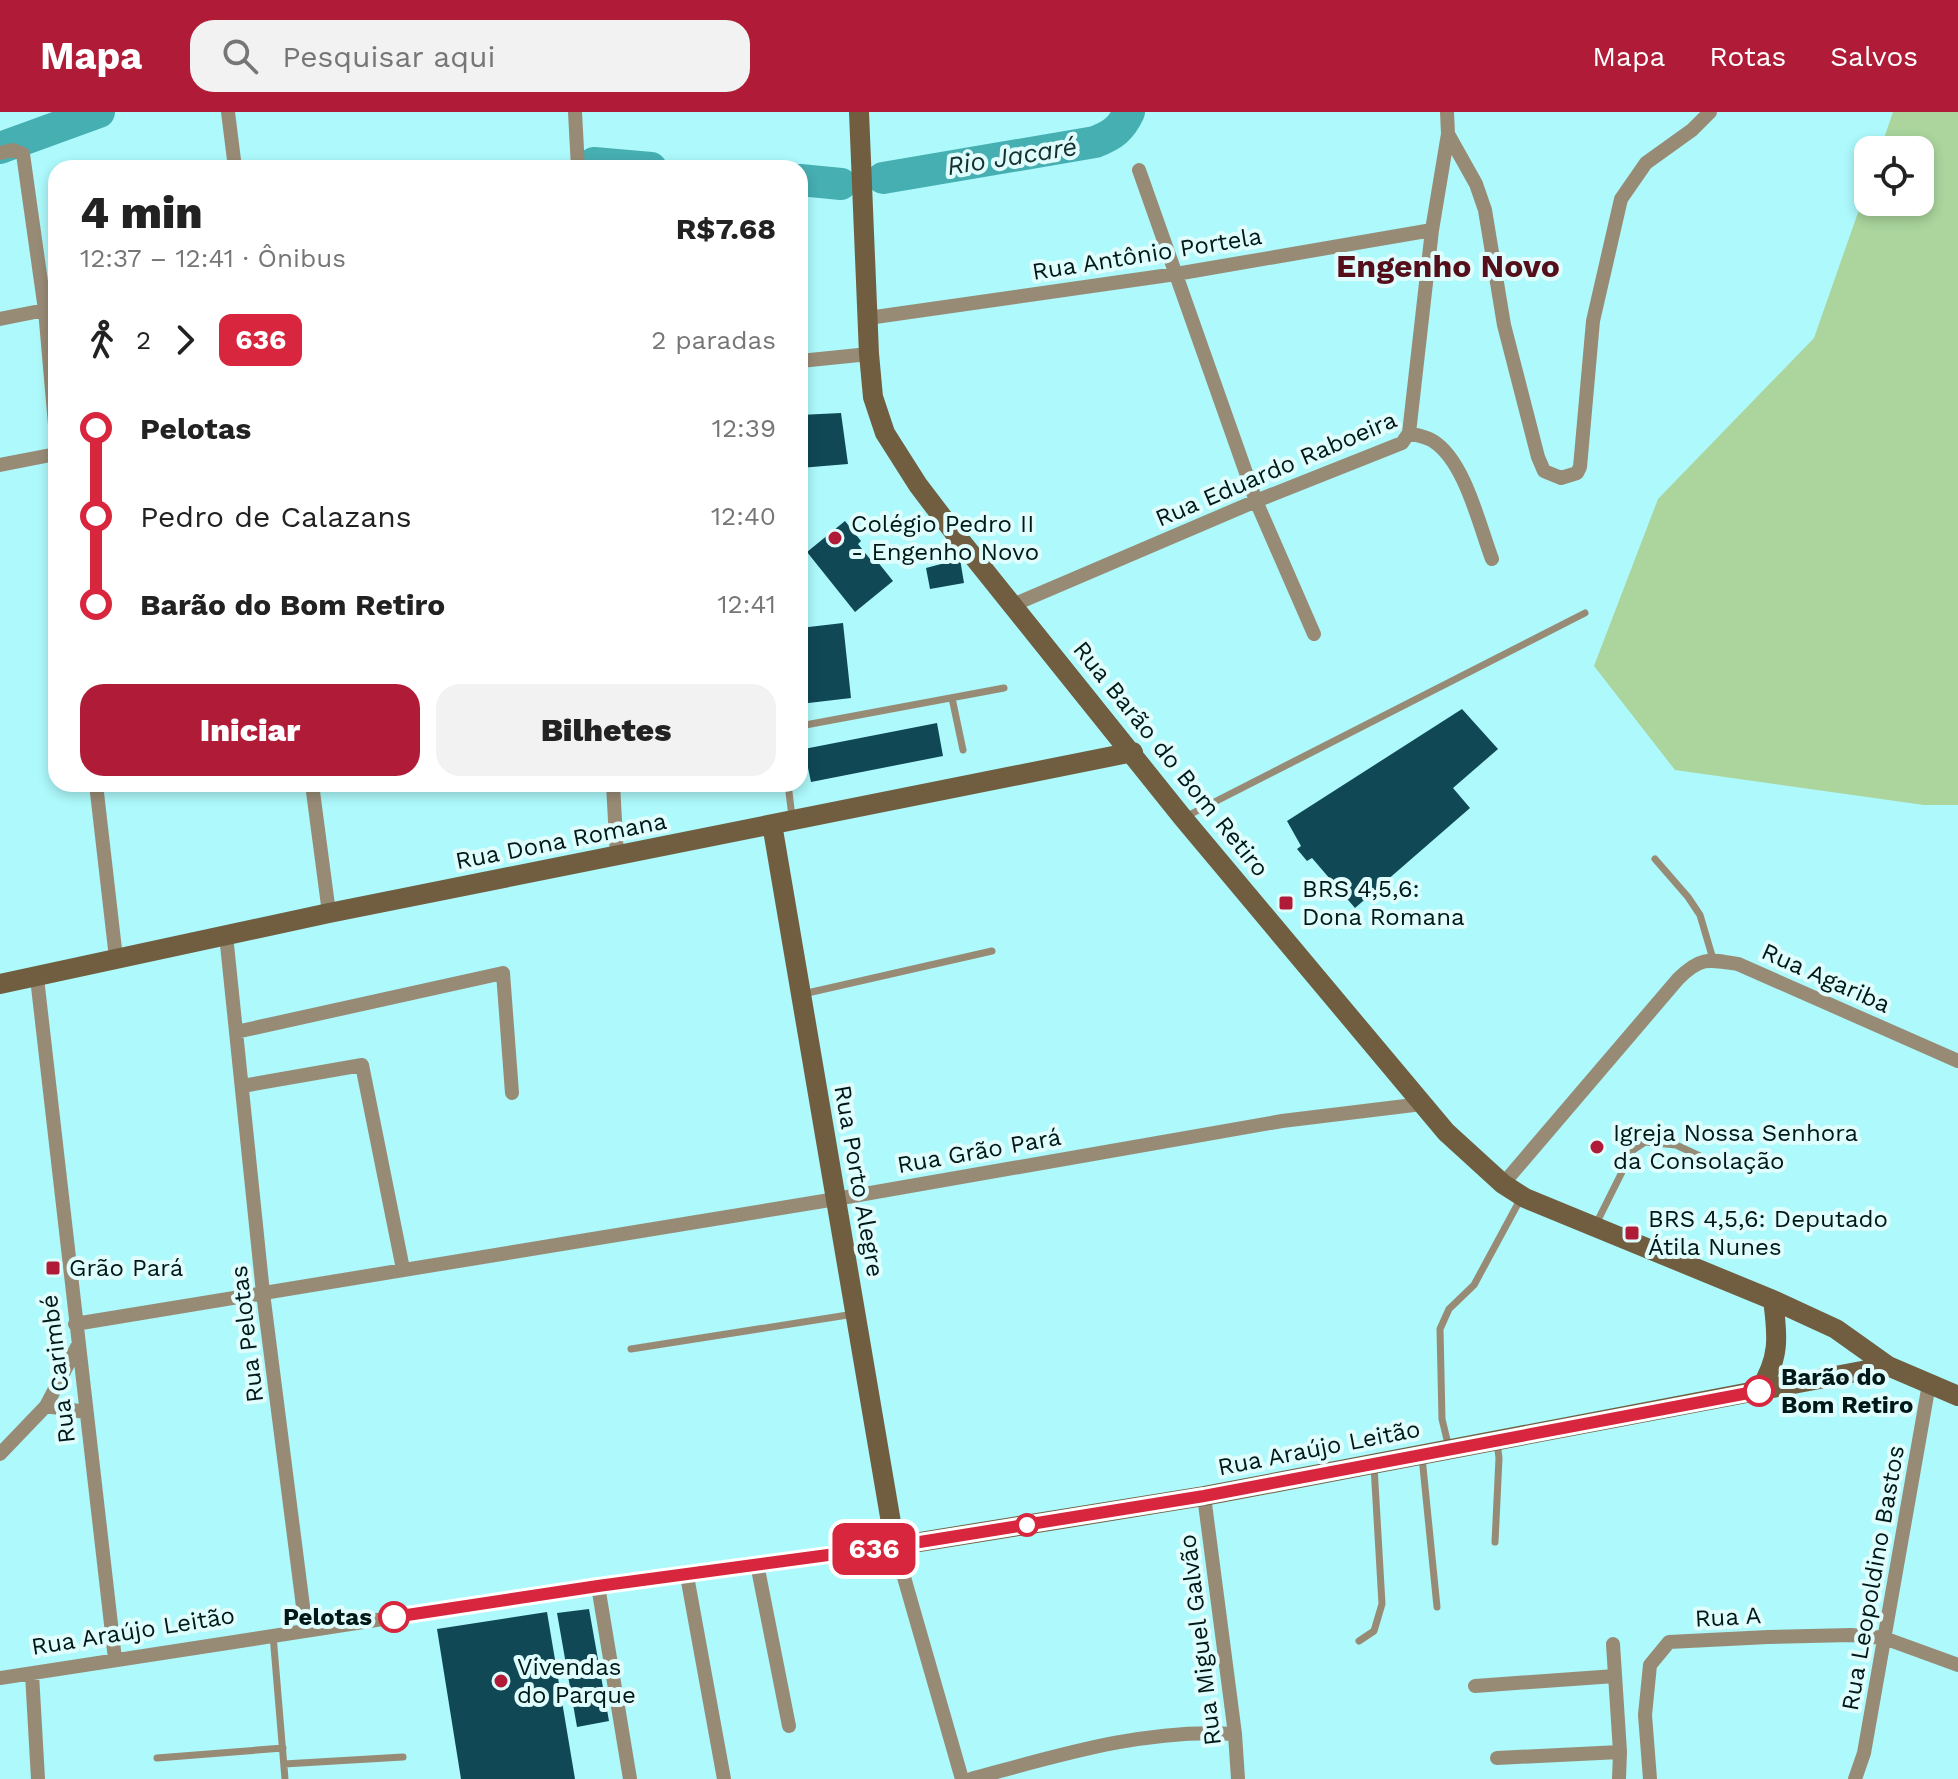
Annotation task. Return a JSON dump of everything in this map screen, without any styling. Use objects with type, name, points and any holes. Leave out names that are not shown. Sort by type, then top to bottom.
[{"type":"street","points":[[228,112],[234,160]]},
{"type":"street","points":[[575,112],[578,160]]},
{"type":"street","name":"Rua Barão do Bom Retiro","points":[[859,112],[869,354],[873,397],[885,433],[918,485],[1183,818],[1422,1104],[1446,1132],[1503,1184],[1522,1196],[1773,1300],[1836,1329],[1888,1366],[1958,1396]]},
{"type":"street","points":[[1409,433],[1432,230],[1448,134],[1447,112]]},
{"type":"street","points":[[1448,134],[1476,184],[1485,210],[1504,325],[1538,457],[1544,471],[1561,478],[1577,473],[1580,467],[1593,321],[1621,199],[1646,163],[1692,130],[1710,112]]},
{"type":"street","points":[[0,153],[13,150],[23,154],[48,344]]},
{"type":"street","points":[[1139,170],[1256,501],[1314,634]]},
{"type":"street","name":"Rua Antônio Portela","points":[[868,318],[1176,274],[1432,230]]},
{"type":"street","points":[[0,319],[45,310]]},
{"type":"street","points":[[808,360],[869,354]]},
{"type":"street","name":"Rua Eduardo Raboeira","points":[[1013,605],[1256,501],[1402,443],[1409,433],[1431,439],[1457,467],[1492,559]]},
{"type":"street","points":[[0,465],[48,456]]},
{"type":"street","name":"Rua Dona Romana","points":[[0,984],[329,913],[1133,752]]},
{"type":"street","points":[[97,792],[116,958]]},
{"type":"street","points":[[313,792],[329,913]]},
{"type":"street","points":[[613,792],[617,857]]},
{"type":"street","name":"Rua Porto Alegre","points":[[782,822],[801,994],[895,1546]]},
{"type":"street","name":"Rua Pelotas","points":[[226,935],[263,1293],[306,1630]]},
{"type":"street","points":[[1503,1184],[1678,979],[1695,962],[1713,959]]},
{"type":"street","name":"Rua Agariba","points":[[1713,959],[1738,964],[1958,1061]]},
{"type":"street","points":[[236,1032],[503,973],[512,1093]]},
{"type":"street","name":"Rua Carimbé","points":[[37,978],[115,1659]]},
{"type":"street","points":[[242,1086],[362,1065],[403,1269]]},
{"type":"street","name":"Rua Grão Pará","points":[[75,1324],[836,1199],[1282,1121],[1422,1104]]},
{"type":"street","points":[[1759,1391],[1776,1356],[1773,1300]]},
{"type":"street","points":[[0,1454],[46,1406],[78,1345]]},
{"type":"street","name":"Rua Araújo Leitão","points":[[0,1678],[598,1586],[895,1546],[1204,1496],[1888,1366]]},
{"type":"street","name":"Rua Leopoldino Bastos","points":[[1855,1779],[1864,1753],[1929,1384]]},
{"type":"street","points":[[46,1406],[85,1412]]},
{"type":"street","name":"Rua Miguel Galvão","points":[[1204,1496],[1238,1779]]},
{"type":"street","points":[[895,1546],[962,1779]]},
{"type":"street","points":[[757,1564],[789,1726]]},
{"type":"street","points":[[687,1576],[724,1779]]},
{"type":"street","points":[[598,1586],[630,1779]]},
{"type":"street","name":"Rua A","points":[[1650,1779],[1645,1715],[1650,1665],[1669,1642],[1851,1635],[1884,1638],[1958,1665]]},
{"type":"street","points":[[1613,1644],[1619,1779]]},
{"type":"street","points":[[32,1674],[38,1779]]},
{"type":"street","points":[[1475,1686],[1615,1676]]},
{"type":"street","points":[[971,1779],[1120,1743],[1182,1733],[1235,1734]]},
{"type":"street","points":[[1497,1758],[1620,1752]]},
{"type":"lane","points":[[1183,818],[1585,613]]},
{"type":"lane","points":[[808,725],[1004,688]]},
{"type":"lane","points":[[952,698],[963,750]]},
{"type":"lane","points":[[782,822],[787,792]]},
{"type":"lane","points":[[1655,859],[1700,915],[1713,959]]},
{"type":"lane","points":[[801,994],[992,951]]},
{"type":"lane","points":[[1594,1228],[1633,1150],[1645,1142],[1676,1145],[1713,1162]]},
{"type":"lane","points":[[1449,1449],[1442,1419],[1440,1329],[1449,1309],[1474,1285],[1522,1196]]},
{"type":"lane","points":[[631,1349],[855,1314]]},
{"type":"lane","points":[[1495,1542],[1499,1458],[1496,1440]]},
{"type":"lane","points":[[1422,1455],[1437,1607]]},
{"type":"lane","points":[[1359,1641],[1374,1631],[1382,1604],[1374,1464]]},
{"type":"lane","points":[[273,1635],[285,1779]]},
{"type":"lane","points":[[157,1758],[283,1748]]},
{"type":"lane","points":[[284,1764],[403,1757]]},
{"type":"green space","points":[[1893,112],[1958,112],[1958,805],[1924,805],[1675,770],[1594,666],[1658,499],[1814,338],[1857,216],[1934,216],[1934,136],[1885,136]]},
{"type":"building","points":[[841,413],[848,464],[808,467],[808,415]]},
{"type":"building","points":[[845,521],[874,564],[877,561],[893,581],[855,612],[808,551]]},
{"type":"building","points":[[960,559],[964,583],[930,589],[926,568]]},
{"type":"building","points":[[843,623],[851,698],[808,703],[808,627]]},
{"type":"building","points":[[1462,709],[1498,749],[1453,788],[1470,808],[1355,908],[1312,858],[1307,861],[1297,849],[1301,846],[1287,821]]},
{"type":"building","points":[[937,723],[943,756],[811,782],[808,748]]},
{"type":"building","points":[[589,1609],[609,1721],[577,1727],[557,1613]]},
{"type":"building","name":"Vivendas do Parque","points":[[547,1612],[575,1779],[461,1779],[437,1629]]},
{"type":"waterway","name":"Rio Jacaré","points":[[0,148],[99,112]]},
{"type":"waterway","name":"Rio Jacaré","points":[[883,178],[1095,142],[1116,131],[1129,112]]},
{"type":"waterway","name":"Rio Jacaré","points":[[808,181],[841,184]]},
{"type":"bus line","name":"636","points":[[394,1617],[895,1546],[1204,1496],[1759,1391]]},
{"type":"place","name":"Colégio Pedro II - Engenho Novo","points":[[835,538]]},
{"type":"place","name":"BRS 4,5,6: Dona Romana","points":[[1286,903]]},
{"type":"place","name":"Igreja Nossa Senhora da Consolação","points":[[1597,1147]]},
{"type":"place","name":"BRS 4,5,6: Deputado Átila Nunes","points":[[1632,1233]]},
{"type":"place","name":"Grão Pará","points":[[53,1268]]},
{"type":"place","name":"Barão do Bom Retiro","points":[[1759,1391]]},
{"type":"place","name":"Pelotas","points":[[394,1617]]},
{"type":"place","name":"Vivendas do Parque","points":[[501,1681]]},
{"type":"district","name":"Engenho Novo","points":[[1448,266]]}]
